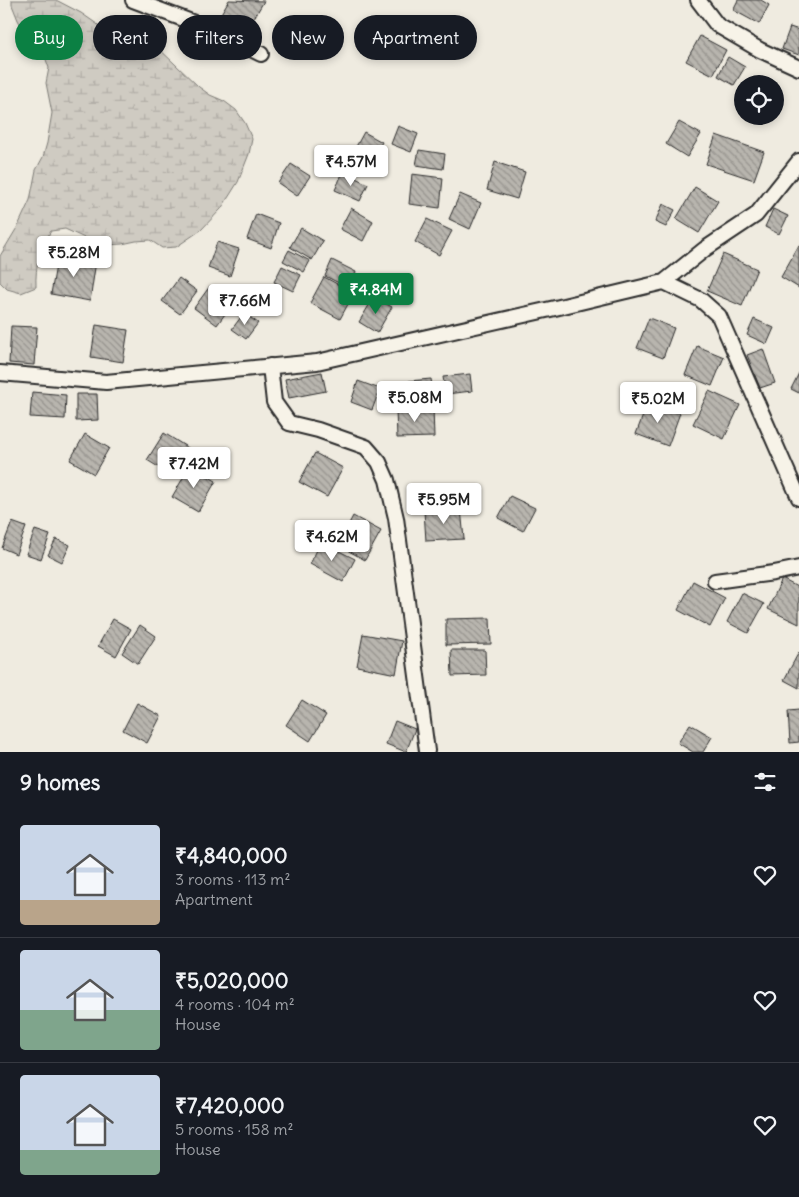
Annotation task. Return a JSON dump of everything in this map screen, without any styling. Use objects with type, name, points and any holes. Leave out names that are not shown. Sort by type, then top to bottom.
[{"type":"street","points":[[134,0],[177,16]]},
{"type":"street","points":[[698,0],[717,25],[760,50],[799,68]]},
{"type":"street","points":[[0,373],[106,382],[317,362],[664,282],[705,249],[756,216],[799,161]]},
{"type":"street","points":[[664,282],[701,300],[719,316],[799,498]]},
{"type":"street","points":[[270,366],[274,402],[289,423],[318,430],[366,447],[379,462],[387,480],[396,518],[427,751]]},
{"type":"street","points":[[715,581],[799,568]]},
{"type":"green space","points":[[12,0],[56,0],[81,13],[93,21],[93,60],[167,60],[167,56],[199,87],[236,110],[245,123],[252,139],[249,154],[238,182],[221,209],[201,230],[176,247],[162,248],[150,240],[107,245],[93,242],[65,229],[51,231],[39,257],[36,287],[21,293],[7,289],[0,282],[0,256],[18,226],[30,200],[36,170],[43,157],[47,143],[52,113],[46,83],[49,68],[46,60],[83,60],[83,15],[16,15]]},
{"type":"building","points":[[229,0],[264,1],[256,15],[220,15]]},
{"type":"building","points":[[738,0],[761,0],[769,5],[759,24],[733,10]]},
{"type":"building","points":[[790,27],[799,30],[799,55],[782,49]]},
{"type":"building","points":[[700,36],[726,50],[713,75],[686,61]]},
{"type":"building","points":[[728,57],[745,67],[740,75],[734,75],[734,85],[718,76]]},
{"type":"building","points":[[679,122],[701,134],[687,157],[666,144]]},
{"type":"building","points":[[398,126],[418,134],[411,152],[391,144]]},
{"type":"building","points":[[364,132],[382,142],[370,164],[352,154]]},
{"type":"building","points":[[716,135],[764,152],[754,180],[706,164]]},
{"type":"building","points":[[419,150],[445,154],[443,169],[416,165]]},
{"type":"building","points":[[495,162],[525,172],[517,199],[487,190]]},
{"type":"building","points":[[291,164],[310,176],[297,196],[278,183]]},
{"type":"building","points":[[343,172],[368,184],[360,201],[335,190]]},
{"type":"building","points":[[412,174],[443,178],[440,208],[409,204]]},
{"type":"building","points":[[695,187],[718,201],[699,233],[676,219]]},
{"type":"building","points":[[460,194],[481,203],[470,229],[449,219]]},
{"type":"building","points":[[663,204],[675,210],[666,227],[655,222]]},
{"type":"building","points":[[351,208],[373,221],[363,241],[340,229]]},
{"type":"building","points":[[773,209],[788,216],[779,234],[765,227]]},
{"type":"building","points":[[256,214],[279,223],[271,248],[247,239]]},
{"type":"building","points":[[427,219],[452,231],[439,255],[415,242]]},
{"type":"building","points":[[301,228],[323,241],[312,260],[290,247]]},
{"type":"building","points":[[217,242],[239,249],[230,276],[208,268]]},
{"type":"building","points":[[799,245],[799,288],[781,277]]},
{"type":"building","points":[[289,250],[310,261],[304,272],[283,261]]},
{"type":"building","points":[[58,254],[96,261],[90,301],[51,294]]},
{"type":"building","points":[[723,254],[757,269],[742,306],[707,291]]},
{"type":"building","points":[[332,260],[356,272],[349,288],[325,276]]},
{"type":"building","points":[[282,266],[301,275],[293,291],[274,282]]},
{"type":"building","points":[[324,277],[354,293],[340,319],[310,303]]},
{"type":"building","points":[[179,278],[197,291],[180,314],[162,301]]},
{"type":"building","points":[[210,286],[233,303],[217,325],[194,308]]},
{"type":"building","points":[[374,297],[392,307],[377,333],[359,322]]},
{"type":"building","points":[[244,313],[258,323],[246,339],[232,329]]},
{"type":"building","points":[[649,318],[674,328],[663,358],[637,348]]},
{"type":"building","points":[[754,319],[774,328],[767,344],[747,335]]},
{"type":"building","points":[[96,325],[128,330],[123,362],[91,357]]},
{"type":"building","points":[[11,326],[37,327],[34,365],[9,363]]},
{"type":"building","points":[[697,346],[724,357],[712,386],[685,375]]},
{"type":"building","points":[[763,349],[775,383],[760,388],[747,355]]},
{"type":"building","points":[[322,372],[326,391],[289,398],[285,379]]},
{"type":"building","points":[[799,373],[799,393],[791,389]]},
{"type":"building","points":[[470,374],[472,391],[446,394],[443,377]]},
{"type":"building","points":[[431,379],[434,400],[412,403],[409,381]]},
{"type":"building","points":[[358,381],[380,389],[372,410],[351,402]]},
{"type":"building","points":[[709,391],[740,405],[724,439],[693,424]]},
{"type":"building","points":[[32,392],[66,395],[65,419],[30,417]]},
{"type":"building","points":[[76,394],[97,394],[98,420],[76,421]]},
{"type":"building","points":[[648,402],[680,413],[668,446],[636,434]]},
{"type":"building","points":[[433,408],[434,437],[397,438],[396,410]]},
{"type":"building","points":[[164,433],[193,451],[176,478],[147,460]]},
{"type":"building","points":[[85,434],[109,448],[94,474],[70,460]]},
{"type":"building","points":[[315,453],[343,468],[327,497],[299,482]]},
{"type":"building","points":[[190,466],[216,481],[198,512],[172,497]]},
{"type":"building","points":[[510,496],[535,508],[523,531],[498,518]]},
{"type":"building","points":[[461,509],[464,539],[426,541],[424,511]]},
{"type":"building","points":[[353,516],[381,531],[365,560],[338,545]]},
{"type":"building","points":[[12,522],[26,527],[16,554],[2,548]]},
{"type":"building","points":[[35,530],[50,535],[41,559],[26,554]]},
{"type":"building","points":[[56,539],[70,545],[62,562],[48,555]]},
{"type":"building","points":[[321,542],[355,559],[343,582],[310,564]]},
{"type":"building","points":[[782,579],[799,588],[799,624],[768,609]]},
{"type":"building","points":[[693,581],[725,598],[710,627],[678,610]]},
{"type":"building","points":[[742,593],[764,604],[748,633],[727,622]]},
{"type":"building","points":[[490,618],[491,644],[446,645],[446,619]]},
{"type":"building","points":[[113,619],[131,629],[116,656],[98,646]]},
{"type":"building","points":[[140,625],[156,636],[138,664],[122,653]]},
{"type":"building","points":[[363,634],[402,641],[396,674],[357,666]]},
{"type":"building","points":[[451,650],[485,650],[486,675],[452,676]]},
{"type":"building","points":[[799,652],[799,688],[784,680]]},
{"type":"building","points":[[302,700],[326,715],[310,741],[286,725]]},
{"type":"building","points":[[137,703],[161,716],[147,743],[123,730]]},
{"type":"building","points":[[799,710],[799,742],[790,743],[788,711]]},
{"type":"building","points":[[395,721],[415,729],[406,752],[386,744]]},
{"type":"building","points":[[690,724],[712,737],[703,752],[693,752],[678,743]]}]
